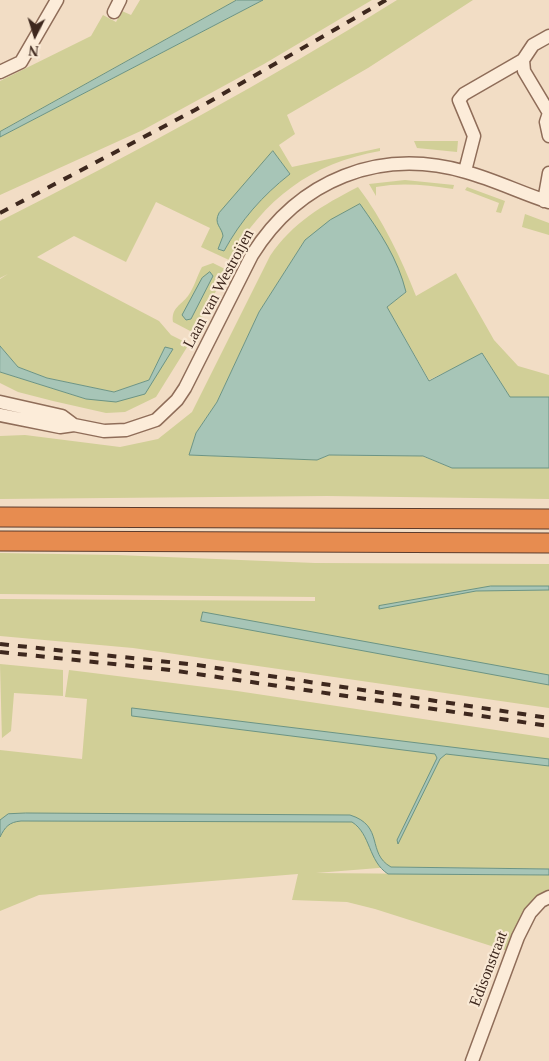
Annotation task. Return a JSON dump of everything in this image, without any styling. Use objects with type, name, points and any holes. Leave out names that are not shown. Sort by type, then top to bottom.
[{"type":"highway","points":[[0,517],[549,519]]},
{"type":"highway","points":[[0,541],[549,543]]},
{"type":"street","points":[[0,72],[21,62],[57,0]]},
{"type":"street","points":[[114,12],[120,0]]},
{"type":"street","points":[[465,171],[474,136],[459,100],[464,94],[523,60],[533,45],[549,36]]},
{"type":"street","points":[[523,60],[524,71],[549,112],[546,122],[549,136]]},
{"type":"street","name":"Laan van Westroijen","points":[[0,414],[60,427],[74,425],[104,431],[117,431],[147,424],[162,416],[185,388],[248,264],[265,235],[281,217],[308,194],[340,176],[357,170],[408,164],[465,171],[505,184],[547,201]]},
{"type":"street","points":[[547,201],[549,173]]},
{"type":"street","name":"Laan van Westroijen","points":[[0,402],[62,416],[74,425]]},
{"type":"street","name":"Edisonstraat","points":[[472,1061],[518,936],[530,913],[540,901],[549,897]]},
{"type":"shaded area","points":[[140,0],[237,0],[0,132],[0,81],[91,36],[103,15],[116,22],[122,11],[131,15]]},
{"type":"shaded area","points":[[237,0],[263,0],[0,137],[0,132]]},
{"type":"shaded area","points":[[263,0],[372,0],[264,64],[143,130],[0,195],[0,137]]},
{"type":"shaded area","points":[[397,0],[473,0],[368,68],[287,115],[295,134],[279,145],[292,167],[380,148],[380,151],[332,165],[292,187],[258,219],[229,260],[201,247],[210,228],[156,202],[126,262],[74,236],[37,257],[159,321],[171,335],[189,344],[156,397],[125,412],[106,413],[18,392],[0,383],[0,372],[86,399],[145,394],[165,347],[149,380],[114,392],[47,378],[18,367],[0,346],[0,279],[8,274],[0,278],[0,221],[201,115],[349,30]],"holes":[[[273,151],[290,174],[253,209],[224,251],[218,249],[224,236],[223,231]]]},
{"type":"shaded area","points":[[414,141],[458,141],[457,152],[417,148]]},
{"type":"shaded area","points":[[273,151],[290,174],[253,209],[224,251],[218,249],[223,236],[217,223],[219,213]]},
{"type":"shaded area","points":[[405,180],[454,185],[453,189],[434,186],[386,185],[376,187],[376,196],[369,184]]},
{"type":"shaded area","points":[[358,187],[376,213],[391,240],[416,296],[456,273],[494,340],[518,366],[549,375],[549,397],[510,397],[483,354],[429,380],[387,307],[406,292],[305,240],[259,312],[217,402],[196,433],[189,455],[317,460],[329,455],[422,456],[452,468],[549,468],[549,499],[327,496],[0,499],[0,436],[25,435],[120,447],[158,439],[192,412],[270,256],[289,233],[310,215]]},
{"type":"shaded area","points":[[467,187],[505,201],[501,213],[496,212],[499,203],[465,190]]},
{"type":"shaded area","points":[[360,204],[381,235],[403,280],[406,292],[387,307],[429,381],[482,353],[510,397],[549,397],[549,468],[452,468],[423,456],[329,455],[317,460],[189,455],[196,433],[217,402],[259,312],[305,240],[330,220]]},
{"type":"shaded area","points":[[525,214],[549,223],[549,235],[522,227]]},
{"type":"shaded area","points":[[213,263],[227,270],[194,333],[173,322],[174,313],[190,293],[202,267]]},
{"type":"shaded area","points":[[210,272],[213,276],[191,319],[186,320],[182,315],[202,278]]},
{"type":"shaded area","points":[[0,346],[18,367],[47,378],[114,392],[149,380],[165,347],[173,349],[145,394],[116,402],[86,399],[0,372]]},
{"type":"shaded area","points":[[0,553],[117,555],[315,563],[549,564],[549,708],[133,648],[0,636],[0,599],[315,601],[315,597],[0,594]]},
{"type":"shaded area","points":[[491,586],[549,586],[549,590],[476,591],[379,609],[379,606]]},
{"type":"shaded area","points":[[203,612],[549,675],[549,685],[201,621]]},
{"type":"shaded area","points":[[0,664],[63,670],[63,696],[14,693],[11,731],[2,738],[2,741]]},
{"type":"shaded area","points":[[69,670],[237,691],[549,738],[549,869],[391,867],[316,873],[549,875],[549,890],[540,896],[507,951],[375,909],[347,902],[292,900],[298,874],[39,895],[0,911],[0,750],[82,759],[87,699],[65,697]]},
{"type":"shaded area","points":[[132,708],[549,759],[549,766],[446,754],[440,759],[398,844],[397,840],[437,758],[435,754],[132,716]]},
{"type":"shaded area","points":[[8,814],[350,815],[368,826],[379,855],[391,867],[549,869],[549,875],[388,874],[381,869],[363,833],[352,822],[21,821],[8,826],[0,837],[0,820]]},
{"type":"railway","points":[[0,213],[195,110],[386,0]]},
{"type":"railway","points":[[0,644],[197,665],[549,718]]},
{"type":"railway","points":[[0,652],[170,670],[549,726]]}]
